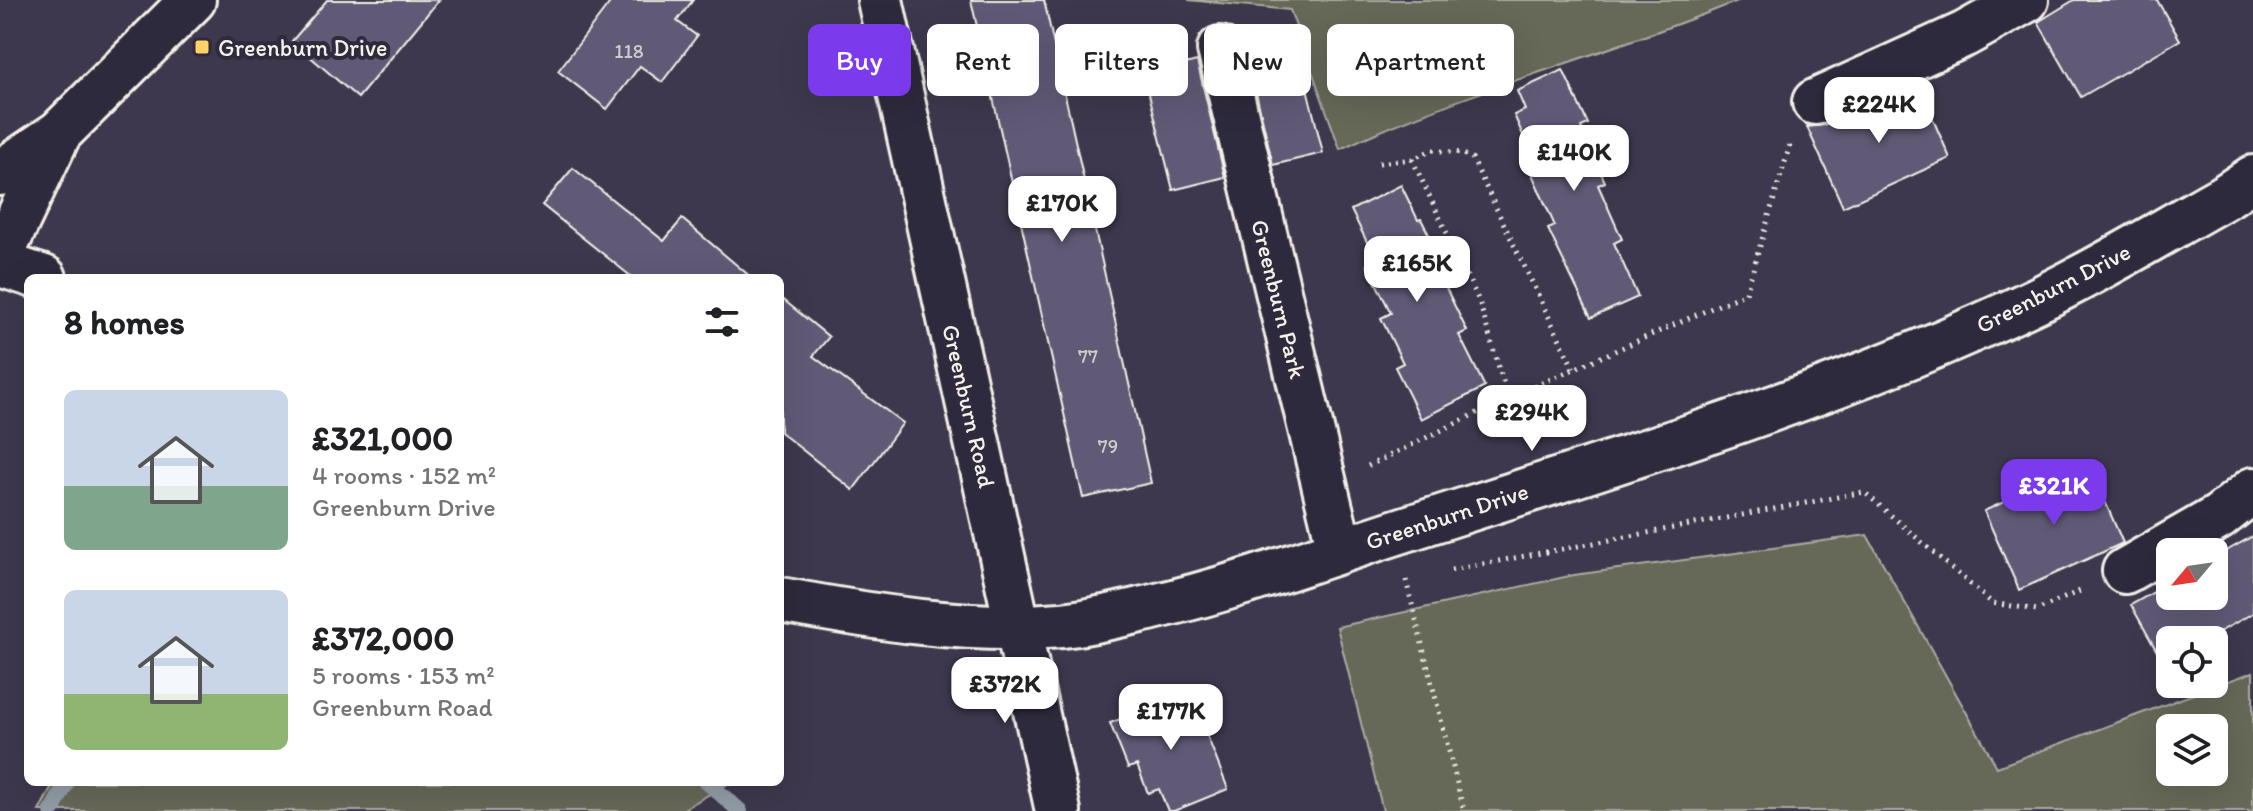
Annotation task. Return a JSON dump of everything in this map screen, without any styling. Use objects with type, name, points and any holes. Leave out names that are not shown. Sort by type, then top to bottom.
[{"type":"street","points":[[0,173],[59,133],[193,0]]},
{"type":"street","name":"Greenburn Road","points":[[880,0],[1058,811]]},
{"type":"street","points":[[1815,102],[1965,34],[2026,0]]},
{"type":"street","name":"Greenburn Park","points":[[1231,96],[1340,550]]},
{"type":"street","points":[[0,257],[59,133]]},
{"type":"street","name":"Greenburn Drive","points":[[784,601],[944,626],[1062,625],[1131,613],[1245,583],[1701,433],[1932,347],[2040,299],[2253,178]]},
{"type":"street","points":[[0,264],[31,274]]},
{"type":"street","points":[[2125,571],[2219,517],[2253,490]]},
{"type":"path","points":[[1324,487],[1508,398],[1746,293],[1801,108],[1815,102]]},
{"type":"path","points":[[1379,163],[1412,159],[1432,150],[1461,153],[1472,158],[1574,369]]},
{"type":"path","points":[[1412,159],[1479,301],[1508,398]]},
{"type":"path","points":[[1446,570],[1461,570],[1864,492],[1992,603],[2037,610],[2125,571]]},
{"type":"path","points":[[1394,533],[1464,811]]},
{"type":"green space","points":[[1188,0],[1740,0],[1514,81],[1514,24],[1327,24],[1327,96],[1472,96],[1340,149],[1311,68],[1311,24],[1295,24],[1290,10]]},
{"type":"green space","points":[[1867,535],[1997,767],[2183,698],[2228,698],[2228,681],[2253,672],[2253,811],[1383,811],[1337,627],[1574,575]]},
{"type":"green space","points":[[52,786],[724,786],[680,811],[39,811]]},
{"type":"building","points":[[327,0],[439,0],[358,98],[292,41]]},
{"type":"building","points":[[612,0],[693,0],[677,21],[697,36],[662,82],[640,66],[607,109],[558,71]]},
{"type":"building","points":[[971,0],[1044,0],[1055,50],[1055,96],[1065,96],[1151,483],[1083,498],[993,96],[1039,96],[1039,24],[976,24]]},
{"type":"building","points":[[2074,0],[2157,0],[2180,40],[2081,97],[2038,22]]},
{"type":"building","points":[[1197,61],[1225,177],[1173,190],[1150,96],[1188,96],[1188,63]]},
{"type":"building","points":[[1563,70],[1588,124],[1581,127],[1605,182],[1598,185],[1622,239],[1614,243],[1638,297],[1591,318],[1548,229],[1555,226],[1531,172],[1538,169],[1514,115],[1525,110],[1517,91]]},
{"type":"building","points":[[1917,83],[1950,158],[1843,207],[1807,127],[1825,125]]},
{"type":"building","points":[[1257,96],[1309,96],[1323,153],[1273,165]]},
{"type":"building","points":[[573,168],[664,241],[682,219],[747,274],[628,274],[542,205]]},
{"type":"building","points":[[1401,185],[1453,282],[1445,286],[1467,331],[1459,335],[1485,387],[1421,419],[1395,367],[1403,363],[1381,318],[1391,313],[1367,265],[1376,260],[1351,210]]},
{"type":"building","points":[[784,300],[829,337],[813,356],[903,423],[853,490],[784,435]]},
{"type":"building","points":[[2089,464],[2123,543],[2019,590],[1984,511]]},
{"type":"building","points":[[2253,536],[2253,613],[2228,627],[2156,626],[2156,650],[2131,605],[2156,591],[2156,610],[2228,610],[2228,550]]},
{"type":"building","points":[[1190,692],[1228,789],[1168,811],[1159,789],[1148,793],[1137,765],[1128,768],[1110,723]]},
{"type":"waterway","points":[[52,811],[65,786]]},
{"type":"waterway","points":[[712,786],[740,811]]},
{"type":"place","name":"Greenburn Drive","points":[[202,47]]}]
